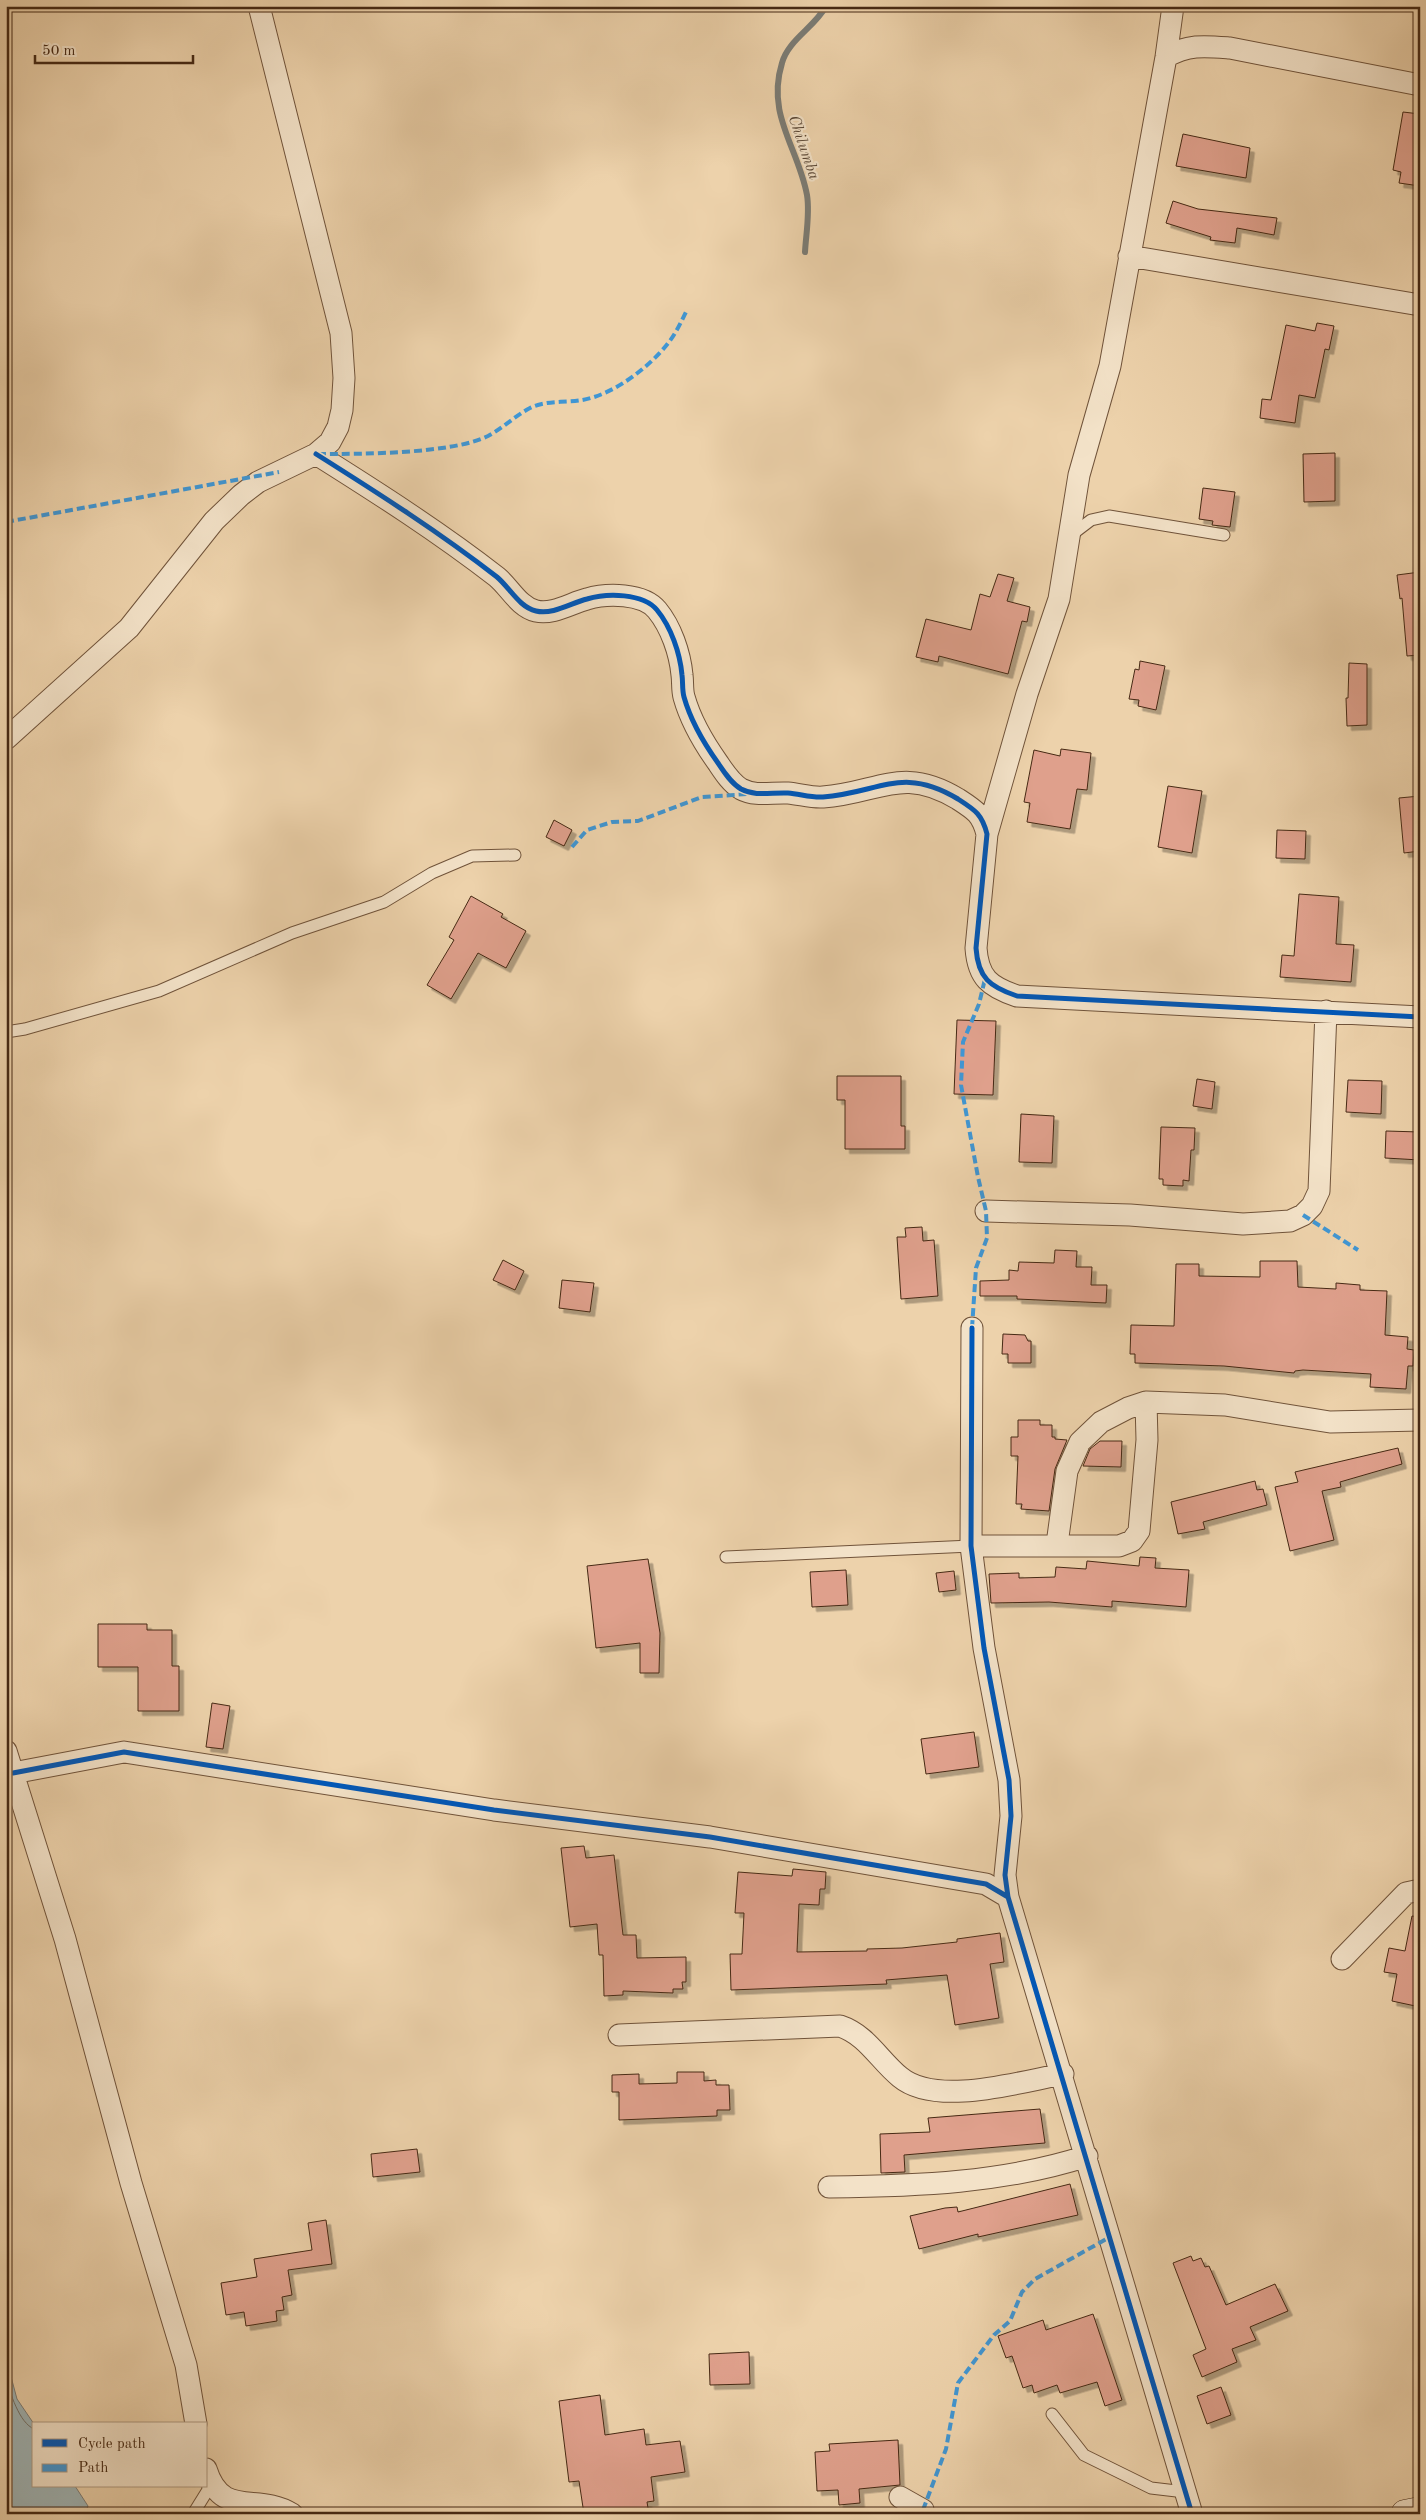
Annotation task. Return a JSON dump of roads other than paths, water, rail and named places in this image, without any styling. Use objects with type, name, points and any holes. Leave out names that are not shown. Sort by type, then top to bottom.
[{"type":"main road","points":[[1405,2514],[1420,2511]]},
{"type":"street","points":[[6,739],[129,628],[214,521],[240,495],[258,482],[316,454],[330,442],[338,427],[342,410],[344,378],[340,333],[259,6]]},
{"type":"street","points":[[1173,6],[1166,57],[1110,366],[1079,475],[1059,599],[1027,694],[987,834],[976,948],[977,965],[985,979],[1000,990],[1017,996],[1420,1017]]},
{"type":"street","points":[[1166,57],[1181,49],[1204,46],[1230,48],[1420,85]]},
{"type":"street","points":[[1130,256],[1420,305]]},
{"type":"street","points":[[316,454],[423,522],[500,580],[527,608],[538,612],[554,610],[589,598],[620,596],[641,599],[656,609],[668,626],[678,652],[684,696],[700,737],[728,777],[739,788],[753,794],[788,793],[822,798],[888,784],[914,782],[940,788],[971,807],[983,818],[987,834]]},
{"type":"street","points":[[986,1211],[1130,1215],[1243,1224],[1290,1221],[1303,1215],[1312,1206],[1319,1191],[1326,1011]]},
{"type":"street","points":[[972,1328],[971,1546],[984,1648],[1009,1780],[1011,1816],[1005,1875],[1008,1896],[1063,2074],[1192,2514]]},
{"type":"street","points":[[971,1546],[1057,1544],[1119,1546],[1132,1541],[1139,1531],[1147,1440],[1146,1402]]},
{"type":"street","points":[[1057,1544],[1067,1471],[1080,1442],[1101,1422],[1128,1408],[1146,1402],[1225,1405],[1330,1422],[1420,1420]]},
{"type":"street","points":[[6,1751],[65,1939],[131,2183],[186,2364],[196,2422]]},
{"type":"street","points":[[13,1773],[124,1752],[494,1810],[710,1837],[986,1884],[1008,1896]]},
{"type":"street","points":[[1342,1959],[1406,1893],[1420,1890]]},
{"type":"street","points":[[619,2035],[840,2026],[854,2030],[887,2067],[902,2080],[920,2088],[939,2093],[959,2092],[1063,2074]]},
{"type":"street","points":[[829,2188],[925,2186],[1048,2168],[1087,2156]]},
{"type":"street","points":[[208,2477],[225,2500],[242,2506],[263,2504],[282,2508],[292,2514]]},
{"type":"street","points":[[900,2497],[923,2510],[923,2514]]},
{"type":"lane","points":[[1067,540],[1091,520],[1110,516],[1224,535]]},
{"type":"lane","points":[[6,1032],[25,1029],[159,991],[292,933],[384,902],[432,873],[472,856],[515,855]]},
{"type":"lane","points":[[726,1557],[971,1546]]},
{"type":"lane","points":[[1052,2414],[1084,2455],[1152,2488],[1185,2492]]},
{"type":"lane","points":[[193,2514],[204,2488]]},
{"type":"water","points":[[6,2358],[17,2399],[33,2422],[32,2488],[76,2488],[88,2506],[85,2514],[6,2514]]},
{"type":"waterway","name":"Chilumba","points":[[805,252],[808,216],[807,195],[781,115],[778,99],[778,82],[782,63],[790,47],[815,21],[826,6]]}]
